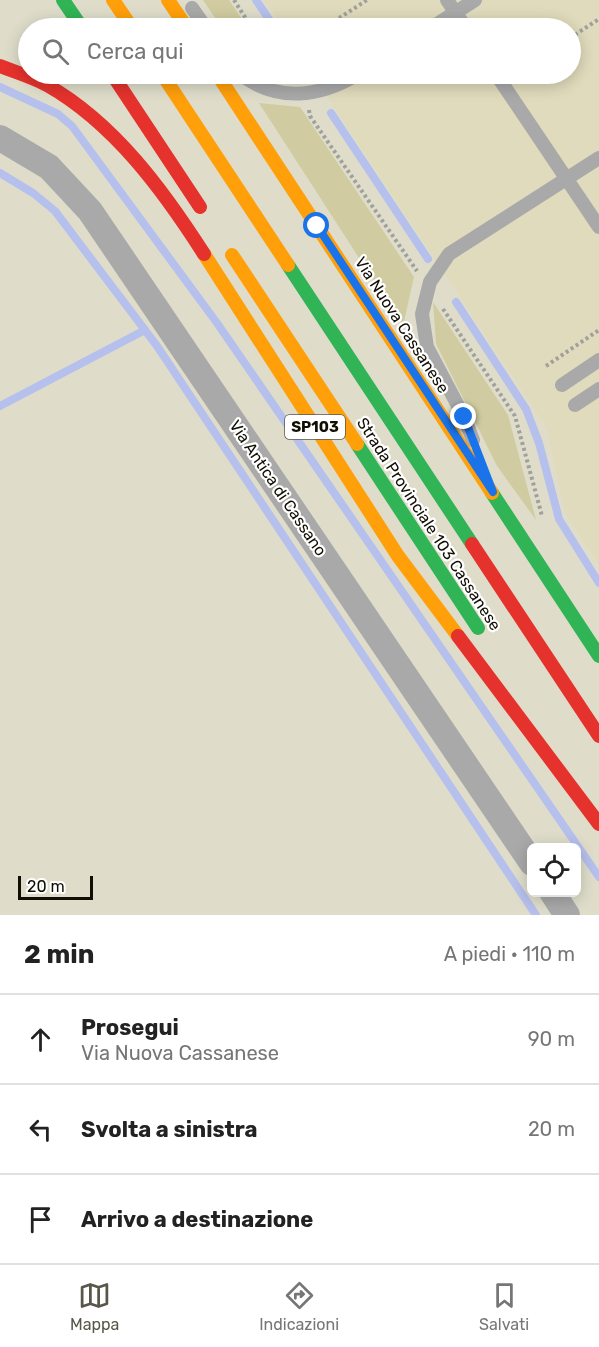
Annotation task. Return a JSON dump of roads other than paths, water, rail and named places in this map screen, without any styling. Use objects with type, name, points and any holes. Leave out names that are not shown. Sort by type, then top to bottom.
[{"type":"main road","points":[[63,0],[75,18]]},
{"type":"main road","points":[[113,0],[125,18]]},
{"type":"main road","points":[[168,0],[180,18]]},
{"type":"main road","name":"SP103","points":[[0,66],[18,73]]},
{"type":"main road","name":"SP103","points":[[45,84],[70,100],[110,133],[166,195],[398,556],[599,824]]},
{"type":"main road","points":[[119,84],[210,223]]},
{"type":"main road","name":"Strada Provinciale 103 Cassanese","points":[[169,84],[599,736]]},
{"type":"main road","name":"Via Nuova Cassanese","points":[[224,84],[599,656]]},
{"type":"main road","name":"Strada Provinciale 103 Cassanese","points":[[224,243],[487,642]]},
{"type":"main road","points":[[533,712],[599,812]]},
{"type":"street","name":"Via Antica di Cassano","points":[[0,138],[49,167],[90,211],[527,857]]},
{"type":"street","points":[[555,897],[567,915]]},
{"type":"lane","points":[[187,0],[199,18]]},
{"type":"lane","points":[[447,0],[459,18]]},
{"type":"lane","points":[[447,18],[475,0]]},
{"type":"lane","points":[[258,84],[269,90],[307,94],[339,84]]},
{"type":"lane","points":[[503,84],[599,228]]},
{"type":"lane","points":[[493,492],[464,417],[427,347],[422,314],[428,287],[435,272],[449,255],[599,158]]},
{"type":"lane","points":[[562,385],[599,360]]},
{"type":"lane","points":[[575,405],[599,389]]},
{"type":"waterway","points":[[256,0],[268,18]]},
{"type":"waterway","points":[[0,87],[58,114],[72,126],[217,323],[599,877]]},
{"type":"waterway","points":[[331,113],[428,259]]},
{"type":"waterway","points":[[0,173],[33,193],[55,211],[157,346],[536,915]]},
{"type":"waterway","points":[[456,302],[526,409],[539,443],[559,519],[599,583]]},
{"type":"waterway","points":[[0,406],[145,330]]}]
